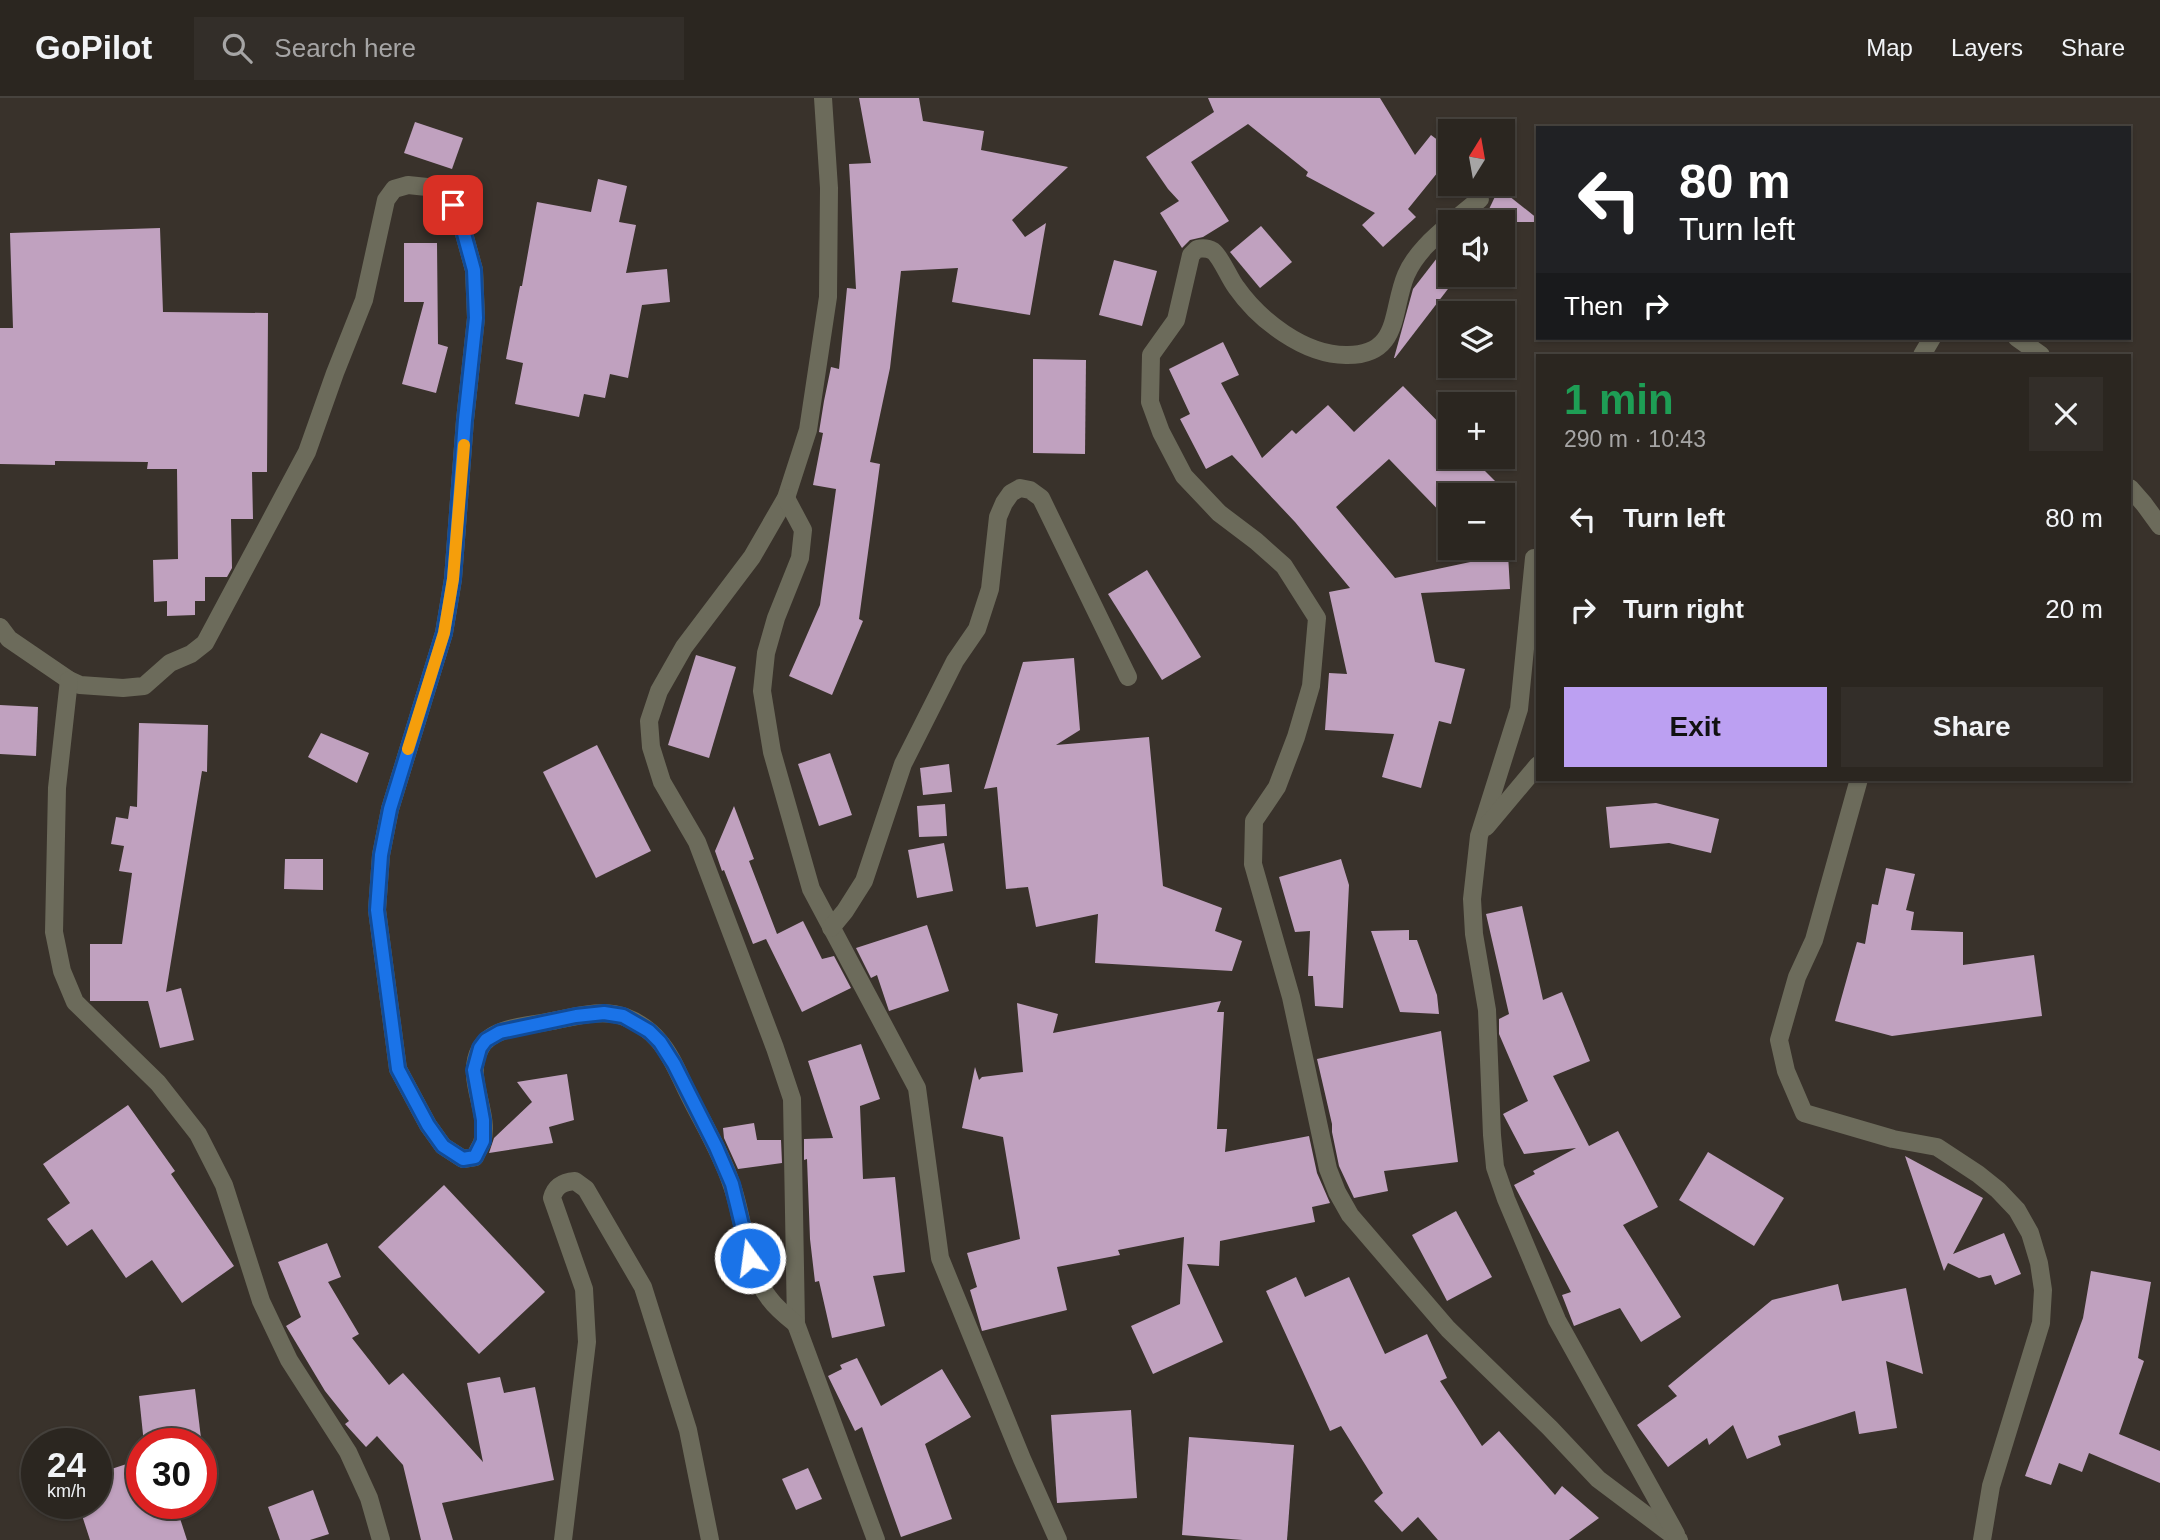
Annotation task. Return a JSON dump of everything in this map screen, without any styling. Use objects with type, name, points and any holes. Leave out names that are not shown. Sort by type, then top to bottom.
[{"type":"street","points":[[823,98],[829,188],[828,297],[808,430],[786,498],[752,558],[684,647],[659,691],[649,721],[651,747],[662,782],[697,842],[792,1099],[796,1324],[876,1540]]},
{"type":"street","points":[[0,628],[9,639],[80,685],[144,687],[170,663],[191,654],[205,643],[307,452],[364,300],[386,200],[394,189],[408,185],[427,187],[453,205],[474,270],[476,318],[454,565],[444,633],[390,809],[381,855],[377,910],[398,1069],[411,1097],[443,1146],[463,1159],[475,1157],[483,1141],[483,1120],[474,1070],[480,1048],[486,1040],[500,1032],[604,1013],[623,1016],[639,1024],[660,1042],[674,1064],[716,1147],[732,1184],[754,1272],[762,1289],[779,1310],[796,1324]]},
{"type":"street","points":[[1467,210],[1480,200]]},
{"type":"street","points":[[1438,234],[1428,242],[1406,274],[1393,327],[1386,339],[1372,350],[1353,355],[1323,352],[1304,345],[1278,329],[1236,289],[1214,252],[1204,248],[1197,249],[1191,255],[1176,320],[1151,355],[1150,402],[1161,432],[1184,476],[1219,513],[1284,566],[1317,618],[1311,686],[1277,787],[1254,821],[1253,864],[1291,997],[1328,1169],[1337,1192],[1350,1215],[1448,1329],[1550,1428],[1598,1479],[1679,1540]]},
{"type":"street","points":[[2020,340],[2040,354]]},
{"type":"street","points":[[831,928],[863,881],[903,764],[955,661],[977,629],[990,589],[998,517],[1011,493],[1020,488],[1030,490],[1041,498],[1128,677]]},
{"type":"street","points":[[2131,489],[2160,526]]},
{"type":"street","points":[[786,498],[803,530],[800,558],[772,630],[766,653],[762,691],[775,765],[811,888],[917,1088],[940,1258],[1021,1459],[1059,1540]]},
{"type":"street","points":[[1534,558],[1519,709],[1479,836],[1472,899],[1474,934],[1487,1010],[1495,1167],[1557,1320],[1679,1540]]},
{"type":"street","points":[[69,680],[57,788],[54,932],[62,971],[75,1002],[158,1083],[198,1134],[224,1185],[261,1301],[289,1360],[348,1452],[369,1498],[382,1540]]},
{"type":"street","points":[[1479,836],[1536,767]]},
{"type":"street","points":[[1858,781],[1814,940],[1797,977],[1779,1040],[1786,1072],[1804,1113],[1871,1133],[1937,1147],[1998,1190],[2017,1210],[2030,1233],[2039,1263],[2043,1290],[2041,1322],[1990,1486],[1982,1540]]},
{"type":"street","points":[[563,1540],[587,1342],[584,1289],[552,1198],[557,1187],[575,1181],[586,1189],[643,1287],[688,1430],[710,1540]]},
{"type":"building","points":[[859,98],[919,98],[923,121],[984,131],[981,150],[1068,167],[1012,220],[1025,237],[1046,223],[1030,315],[952,302],[958,268],[901,271],[890,368],[870,462],[880,464],[859,619],[863,621],[832,695],[789,676],[820,605],[836,489],[813,485],[831,367],[839,369],[847,288],[856,289],[849,164],[871,163]]},
{"type":"building","points":[[1208,98],[1380,98],[1415,155],[1431,135],[1438,140],[1438,172],[1408,209],[1416,217],[1383,247],[1362,225],[1375,213],[1306,176],[1308,172],[1248,124],[1191,162],[1229,221],[1203,237],[1190,240],[1182,248],[1160,213],[1179,201],[1146,157],[1214,112]]},
{"type":"building","points":[[415,122],[463,138],[452,169],[404,153]]},
{"type":"building","points":[[598,179],[627,186],[619,222],[636,225],[626,273],[667,269],[670,302],[642,305],[628,378],[610,374],[605,398],[584,394],[579,417],[515,404],[523,363],[506,359],[537,202],[591,212]]},
{"type":"building","points":[[1495,196],[1509,196],[1536,217],[1536,222],[1515,222],[1515,210],[1489,210]]},
{"type":"building","points":[[1261,226],[1292,262],[1260,288],[1230,252]]},
{"type":"building","points":[[160,228],[163,312],[268,313],[267,472],[252,472],[253,519],[231,519],[232,568],[227,577],[205,577],[205,601],[195,601],[195,615],[167,616],[167,601],[154,602],[153,560],[178,559],[177,469],[147,469],[148,462],[55,461],[55,465],[0,464],[0,328],[13,328],[10,233]]},
{"type":"building","points":[[404,243],[437,243],[438,344],[448,347],[436,393],[402,384],[424,302],[404,302]]},
{"type":"building","points":[[1438,257],[1438,287],[1449,287],[1394,358],[1413,289]]},
{"type":"building","points":[[1114,260],[1157,271],[1142,326],[1099,315]]},
{"type":"building","points":[[1223,342],[1239,375],[1221,383],[1262,458],[1292,430],[1296,434],[1328,405],[1354,432],[1403,386],[1438,422],[1438,469],[1483,469],[1497,483],[1438,483],[1438,510],[1389,459],[1336,507],[1395,578],[1480,560],[1508,560],[1510,589],[1421,593],[1435,662],[1465,669],[1451,724],[1439,721],[1421,788],[1382,777],[1394,734],[1325,730],[1329,673],[1347,674],[1329,592],[1350,588],[1295,522],[1232,455],[1206,469],[1180,419],[1190,414],[1169,369]]},
{"type":"building","points":[[1033,359],[1086,360],[1085,454],[1033,453]]},
{"type":"building","points":[[1147,570],[1201,657],[1162,680],[1108,594]]},
{"type":"building","points":[[696,655],[736,667],[709,758],[668,745]]},
{"type":"building","points":[[1074,658],[1080,730],[1056,745],[1149,737],[1163,886],[1222,908],[1215,931],[1242,941],[1232,971],[1095,963],[1098,914],[1036,927],[1028,887],[1006,889],[997,787],[984,789],[1023,662]]},
{"type":"building","points":[[0,705],[38,707],[36,756],[0,754]]},
{"type":"building","points":[[139,723],[208,725],[207,772],[202,771],[166,992],[181,988],[194,1040],[160,1048],[148,1001],[90,1001],[90,944],[122,944],[132,873],[119,871],[124,846],[111,844],[116,817],[128,819],[130,806],[137,807]]},
{"type":"building","points":[[321,733],[369,753],[357,783],[308,757]]},
{"type":"building","points":[[597,745],[651,851],[596,878],[543,772]]},
{"type":"building","points":[[830,753],[852,815],[819,826],[798,764]]},
{"type":"building","points":[[949,764],[952,792],[923,795],[920,768]]},
{"type":"building","points":[[1656,803],[1719,819],[1711,853],[1669,843],[1610,848],[1606,807]]},
{"type":"building","points":[[945,804],[947,836],[919,837],[917,806]]},
{"type":"building","points":[[734,806],[754,859],[749,861],[777,934],[803,921],[822,959],[834,956],[851,988],[802,1012],[766,939],[753,944],[715,851]]},
{"type":"building","points":[[944,843],[953,891],[917,898],[908,850]]},
{"type":"building","points":[[285,859],[323,859],[323,890],[284,889]]},
{"type":"building","points":[[1341,859],[1349,885],[1343,1008],[1315,1006],[1313,976],[1308,976],[1310,931],[1295,932],[1279,877]]},
{"type":"building","points":[[1886,868],[1915,874],[1906,910],[1914,912],[1911,930],[1963,932],[1963,965],[2034,955],[2042,1016],[1892,1036],[1835,1021],[1857,942],[1865,944],[1872,904],[1878,905]]},
{"type":"building","points":[[1522,906],[1543,1000],[1562,992],[1590,1061],[1553,1076],[1589,1146],[1618,1131],[1658,1207],[1623,1225],[1681,1317],[1641,1342],[1620,1308],[1574,1326],[1562,1295],[1571,1292],[1514,1185],[1535,1174],[1533,1171],[1576,1148],[1524,1154],[1503,1114],[1528,1101],[1499,1034],[1499,1019],[1509,1014],[1486,914]]},
{"type":"building","points":[[927,925],[949,991],[889,1011],[877,975],[871,978],[856,948]]},
{"type":"building","points":[[1409,930],[1409,940],[1417,940],[1437,995],[1439,1014],[1400,1012],[1371,931]]},
{"type":"building","points":[[1221,1001],[1217,1012],[1224,1012],[1217,1129],[1227,1129],[1225,1152],[1309,1136],[1317,1173],[1330,1203],[1312,1207],[1315,1222],[1220,1241],[1219,1266],[1187,1264],[1223,1342],[1153,1374],[1131,1326],[1180,1304],[1184,1237],[1118,1250],[1120,1255],[1057,1267],[1067,1310],[982,1331],[970,1290],[977,1287],[967,1253],[1020,1239],[1003,1137],[962,1128],[975,1067],[979,1080],[982,1077],[1023,1072],[1017,1003],[1058,1014],[1053,1033]]},
{"type":"building","points":[[1441,1031],[1458,1162],[1384,1171],[1388,1191],[1354,1198],[1339,1166],[1317,1059]]},
{"type":"building","points":[[861,1044],[880,1099],[860,1106],[863,1179],[895,1177],[905,1272],[873,1276],[885,1326],[832,1338],[819,1281],[815,1282],[804,1139],[833,1138],[808,1061]]},
{"type":"building","points":[[567,1074],[574,1120],[549,1127],[553,1143],[489,1153],[494,1138],[532,1102],[517,1082]]},
{"type":"building","points":[[128,1105],[175,1171],[171,1174],[234,1266],[182,1303],[152,1260],[126,1278],[92,1229],[67,1246],[47,1219],[70,1203],[43,1164]]},
{"type":"building","points":[[754,1123],[757,1140],[781,1140],[782,1163],[738,1169],[724,1138],[723,1128]]},
{"type":"building","points":[[1708,1152],[1784,1198],[1754,1246],[1679,1200]]},
{"type":"building","points":[[1905,1156],[1983,1198],[1953,1254],[2004,1233],[2021,1274],[1995,1285],[1991,1275],[1979,1278],[1948,1263],[1944,1271]]},
{"type":"building","points":[[444,1185],[545,1292],[479,1354],[378,1247]]},
{"type":"building","points":[[1456,1211],[1492,1277],[1447,1301],[1412,1235]]},
{"type":"building","points":[[327,1243],[341,1277],[328,1282],[359,1334],[352,1338],[389,1385],[403,1373],[483,1462],[467,1383],[500,1377],[504,1393],[535,1387],[554,1480],[442,1503],[453,1540],[421,1540],[403,1465],[377,1436],[366,1447],[345,1424],[349,1421],[325,1391],[286,1326],[301,1317],[278,1262]]},
{"type":"building","points":[[2091,1271],[2151,1282],[2138,1358],[2144,1361],[2119,1434],[2160,1451],[2160,1483],[2089,1453],[2082,1472],[2059,1463],[2051,1485],[2025,1476],[2083,1318]]},
{"type":"building","points":[[1296,1277],[1305,1297],[1349,1277],[1385,1354],[1427,1334],[1447,1378],[1440,1381],[1482,1446],[1499,1431],[1555,1495],[1562,1486],[1599,1518],[1569,1540],[1438,1540],[1418,1517],[1402,1532],[1374,1501],[1383,1493],[1341,1426],[1330,1431],[1266,1291]]},
{"type":"building","points":[[1838,1284],[1842,1301],[1906,1288],[1923,1374],[1886,1361],[1897,1428],[1859,1434],[1855,1411],[1778,1436],[1781,1445],[1747,1459],[1733,1425],[1709,1445],[1707,1438],[1668,1467],[1637,1425],[1677,1396],[1668,1386],[1772,1300]]},
{"type":"building","points":[[857,1358],[881,1406],[942,1369],[971,1417],[925,1444],[952,1519],[901,1537],[862,1427],[855,1431],[828,1376],[842,1369],[840,1365]]},
{"type":"building","points":[[195,1389],[200,1428],[142,1428],[139,1396]]},
{"type":"building","points":[[1131,1410],[1137,1498],[1057,1503],[1051,1415]]},
{"type":"building","points":[[1189,1437],[1294,1445],[1287,1540],[1182,1535]]},
{"type":"building","points":[[126,1464],[126,1519],[180,1519],[187,1540],[90,1540],[83,1519],[112,1519],[112,1469]]},
{"type":"building","points":[[808,1468],[822,1499],[796,1510],[782,1479]]},
{"type":"building","points":[[313,1490],[329,1534],[310,1540],[280,1540],[268,1507]]},
{"type":"slow traffic","points":[[408,749],[444,633],[453,579],[464,445]]},
{"type":"route","points":[[453,205],[474,270],[476,318],[453,579],[444,633],[390,809],[381,855],[377,910],[398,1069],[411,1097],[443,1146],[463,1159],[475,1157],[483,1141],[483,1120],[474,1070],[476,1057],[486,1040],[500,1032],[604,1013],[623,1016],[639,1024],[660,1042],[674,1064],[716,1147],[732,1184],[750,1258]]}]
